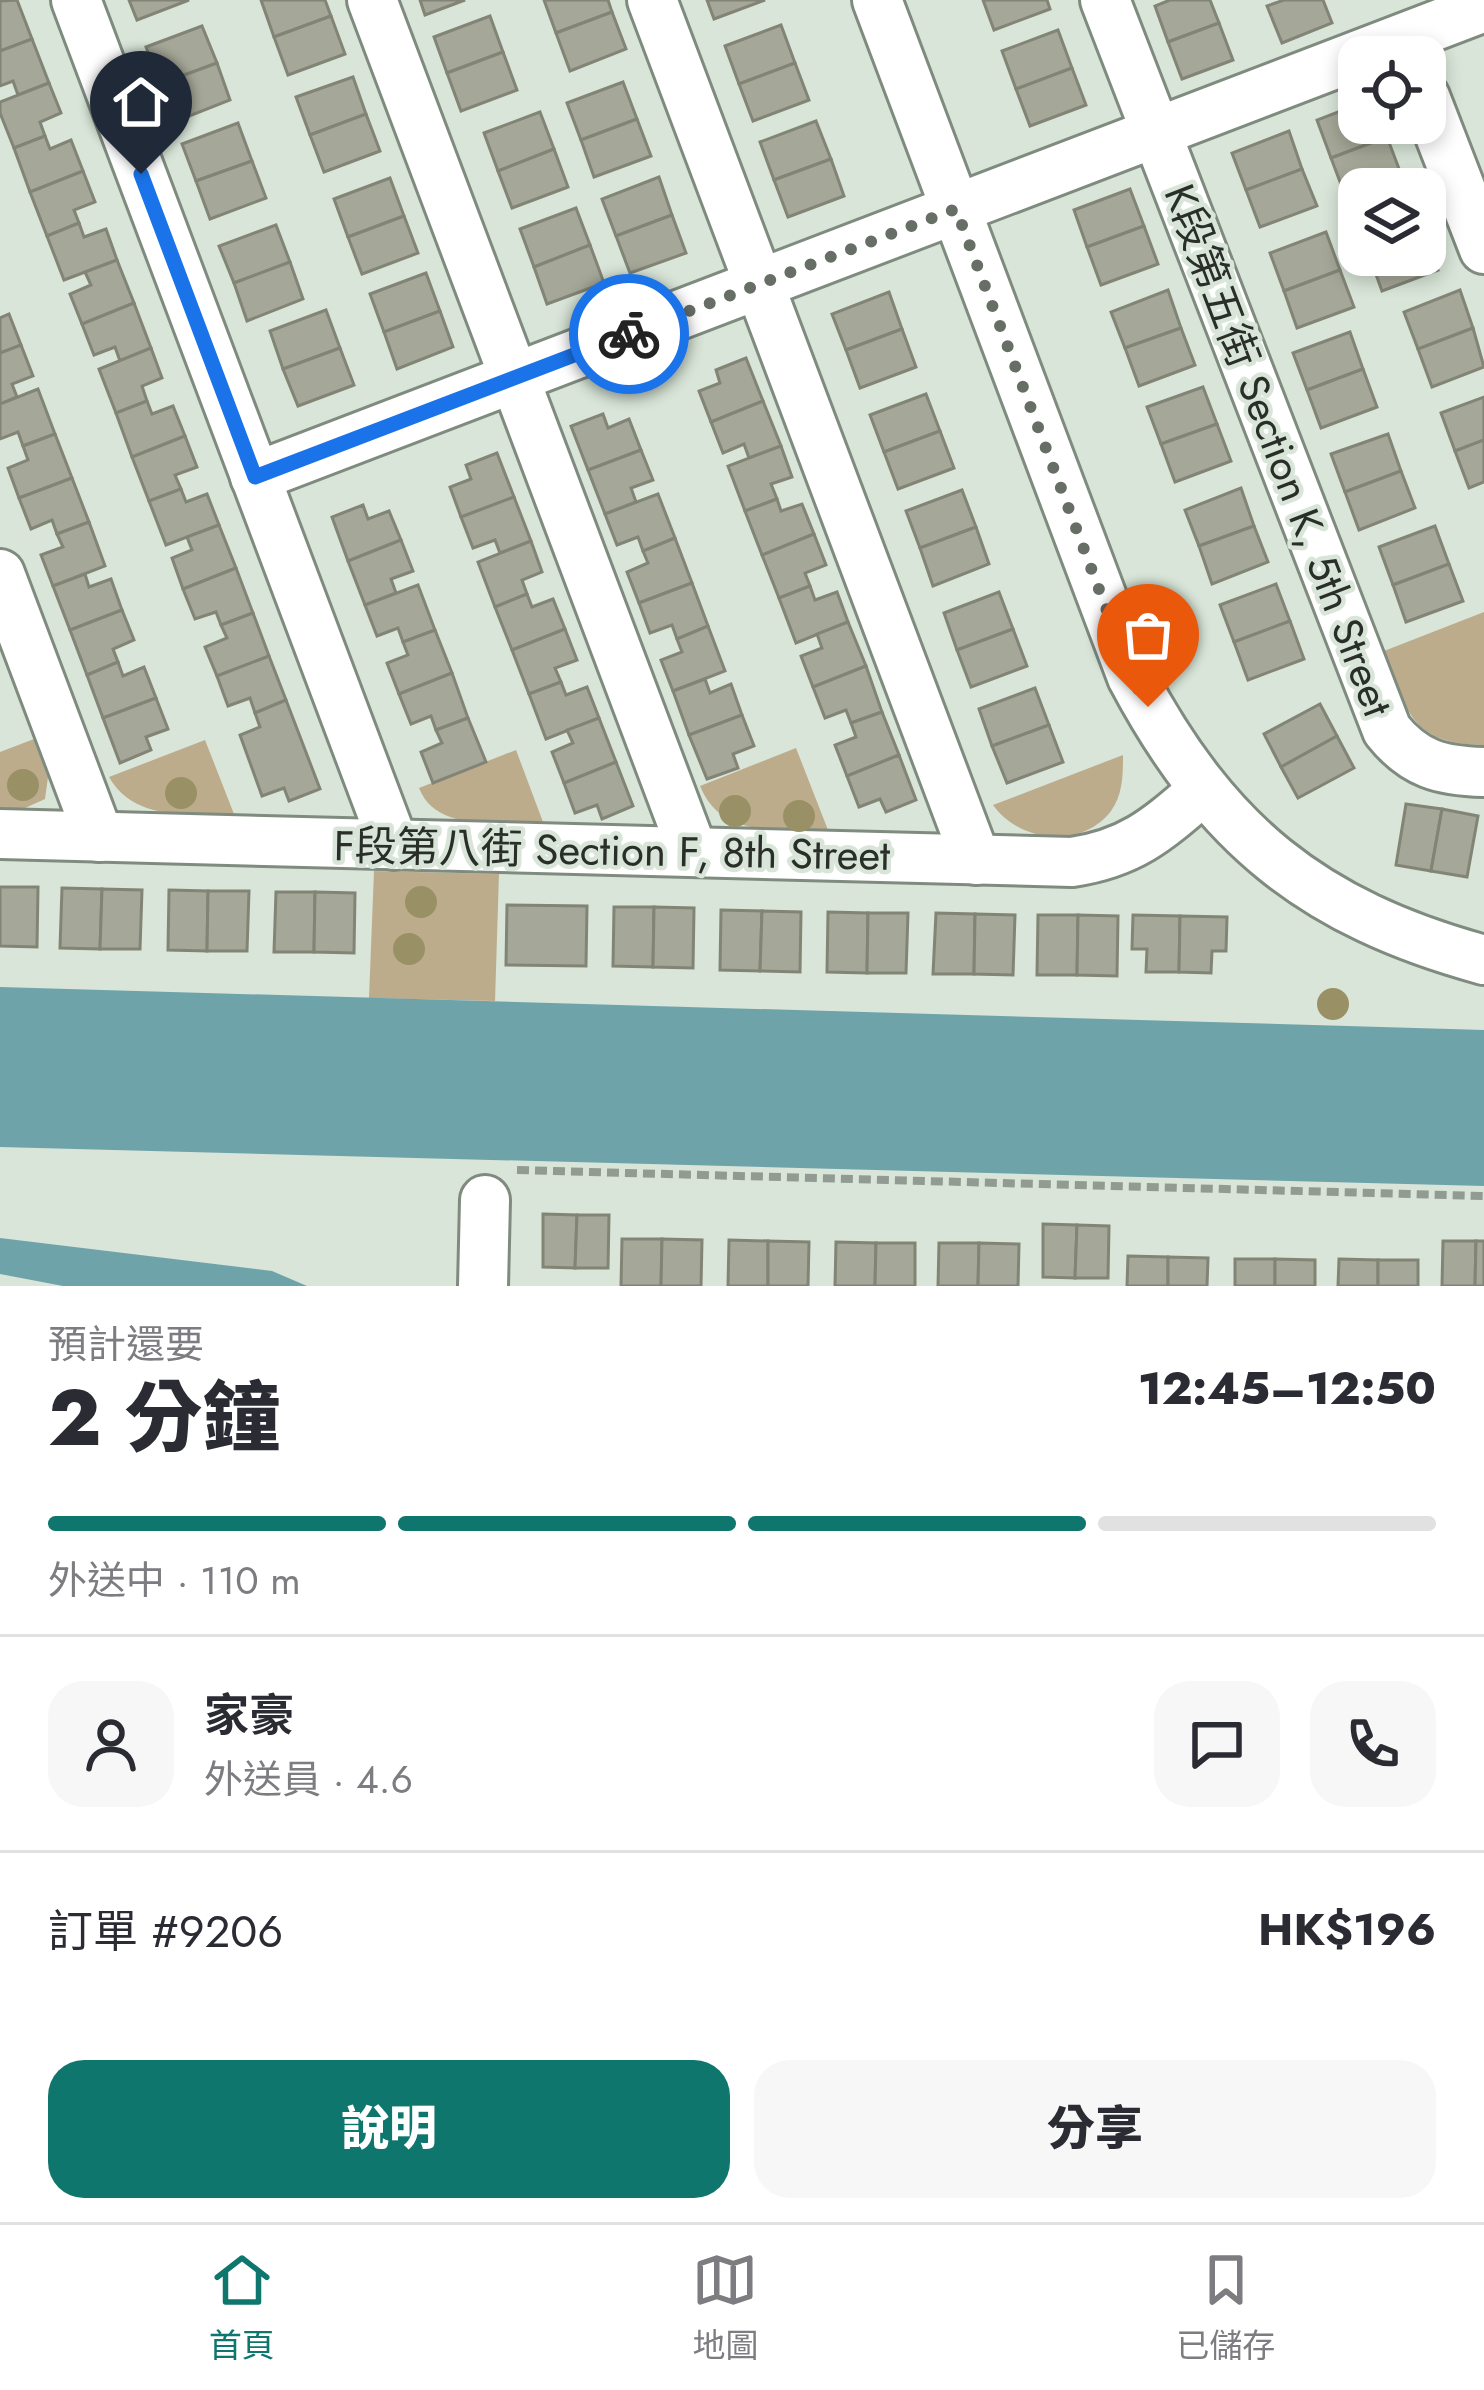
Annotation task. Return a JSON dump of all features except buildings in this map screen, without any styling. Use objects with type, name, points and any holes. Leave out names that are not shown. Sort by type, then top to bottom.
[{"type":"street","points":[[76,0],[394,845]]},
{"type":"street","points":[[372,0],[693,852]]},
{"type":"street","points":[[652,0],[976,860]]},
{"type":"street","points":[[878,0],[1132,677],[1164,736],[1202,790],[1248,839],[1300,881],[1358,915],[1419,942],[1484,960]]},
{"type":"street","name":"K段第五街 Section K, 5th Street","points":[[1105,0],[1387,730],[1411,757],[1426,765],[1484,772]]},
{"type":"street","points":[[255,477],[1155,133],[1400,32],[1484,7]]},
{"type":"street","points":[[1443,144],[1484,249]]},
{"type":"street","points":[[0,574],[99,837]]},
{"type":"street","name":"F段第八街 Section F, 8th Street","points":[[0,835],[1072,862],[1099,858],[1149,836],[1202,790]]},
{"type":"street","points":[[483,1286],[485,1200]]},
{"type":"path","points":[[485,1200],[486,1169],[1484,1196]]},
{"type":"shaded area","points":[[1484,612],[1484,745],[1440,738],[1426,731],[1406,707],[1384,651]]},
{"type":"shaded area","points":[[34,739],[48,777],[45,799],[25,808],[0,808],[0,752]]},
{"type":"shaded area","points":[[205,740],[234,814],[181,814],[148,808],[133,802],[109,777]]},
{"type":"shaded area","points":[[796,748],[828,830],[754,828],[737,823],[710,803],[700,786]]},
{"type":"shaded area","points":[[516,750],[543,822],[456,819],[428,803],[419,788]]},
{"type":"shaded area","points":[[1123,755],[1122,784],[1115,804],[1084,832],[1067,836],[1034,833],[1018,827],[993,805]]},
{"type":"shaded area","points":[[374,871],[499,874],[495,1001],[369,998]]},
{"type":"water","points":[[0,987],[1484,1030],[1484,1186],[0,1147]]},
{"type":"water","points":[[0,1238],[272,1271],[307,1286],[63,1286],[0,1274]]},
{"type":"way so far","points":[[629,334],[956,209],[1132,677],[1148,707]]},
{"type":"route","points":[[141,174],[255,477],[629,334]]}]
